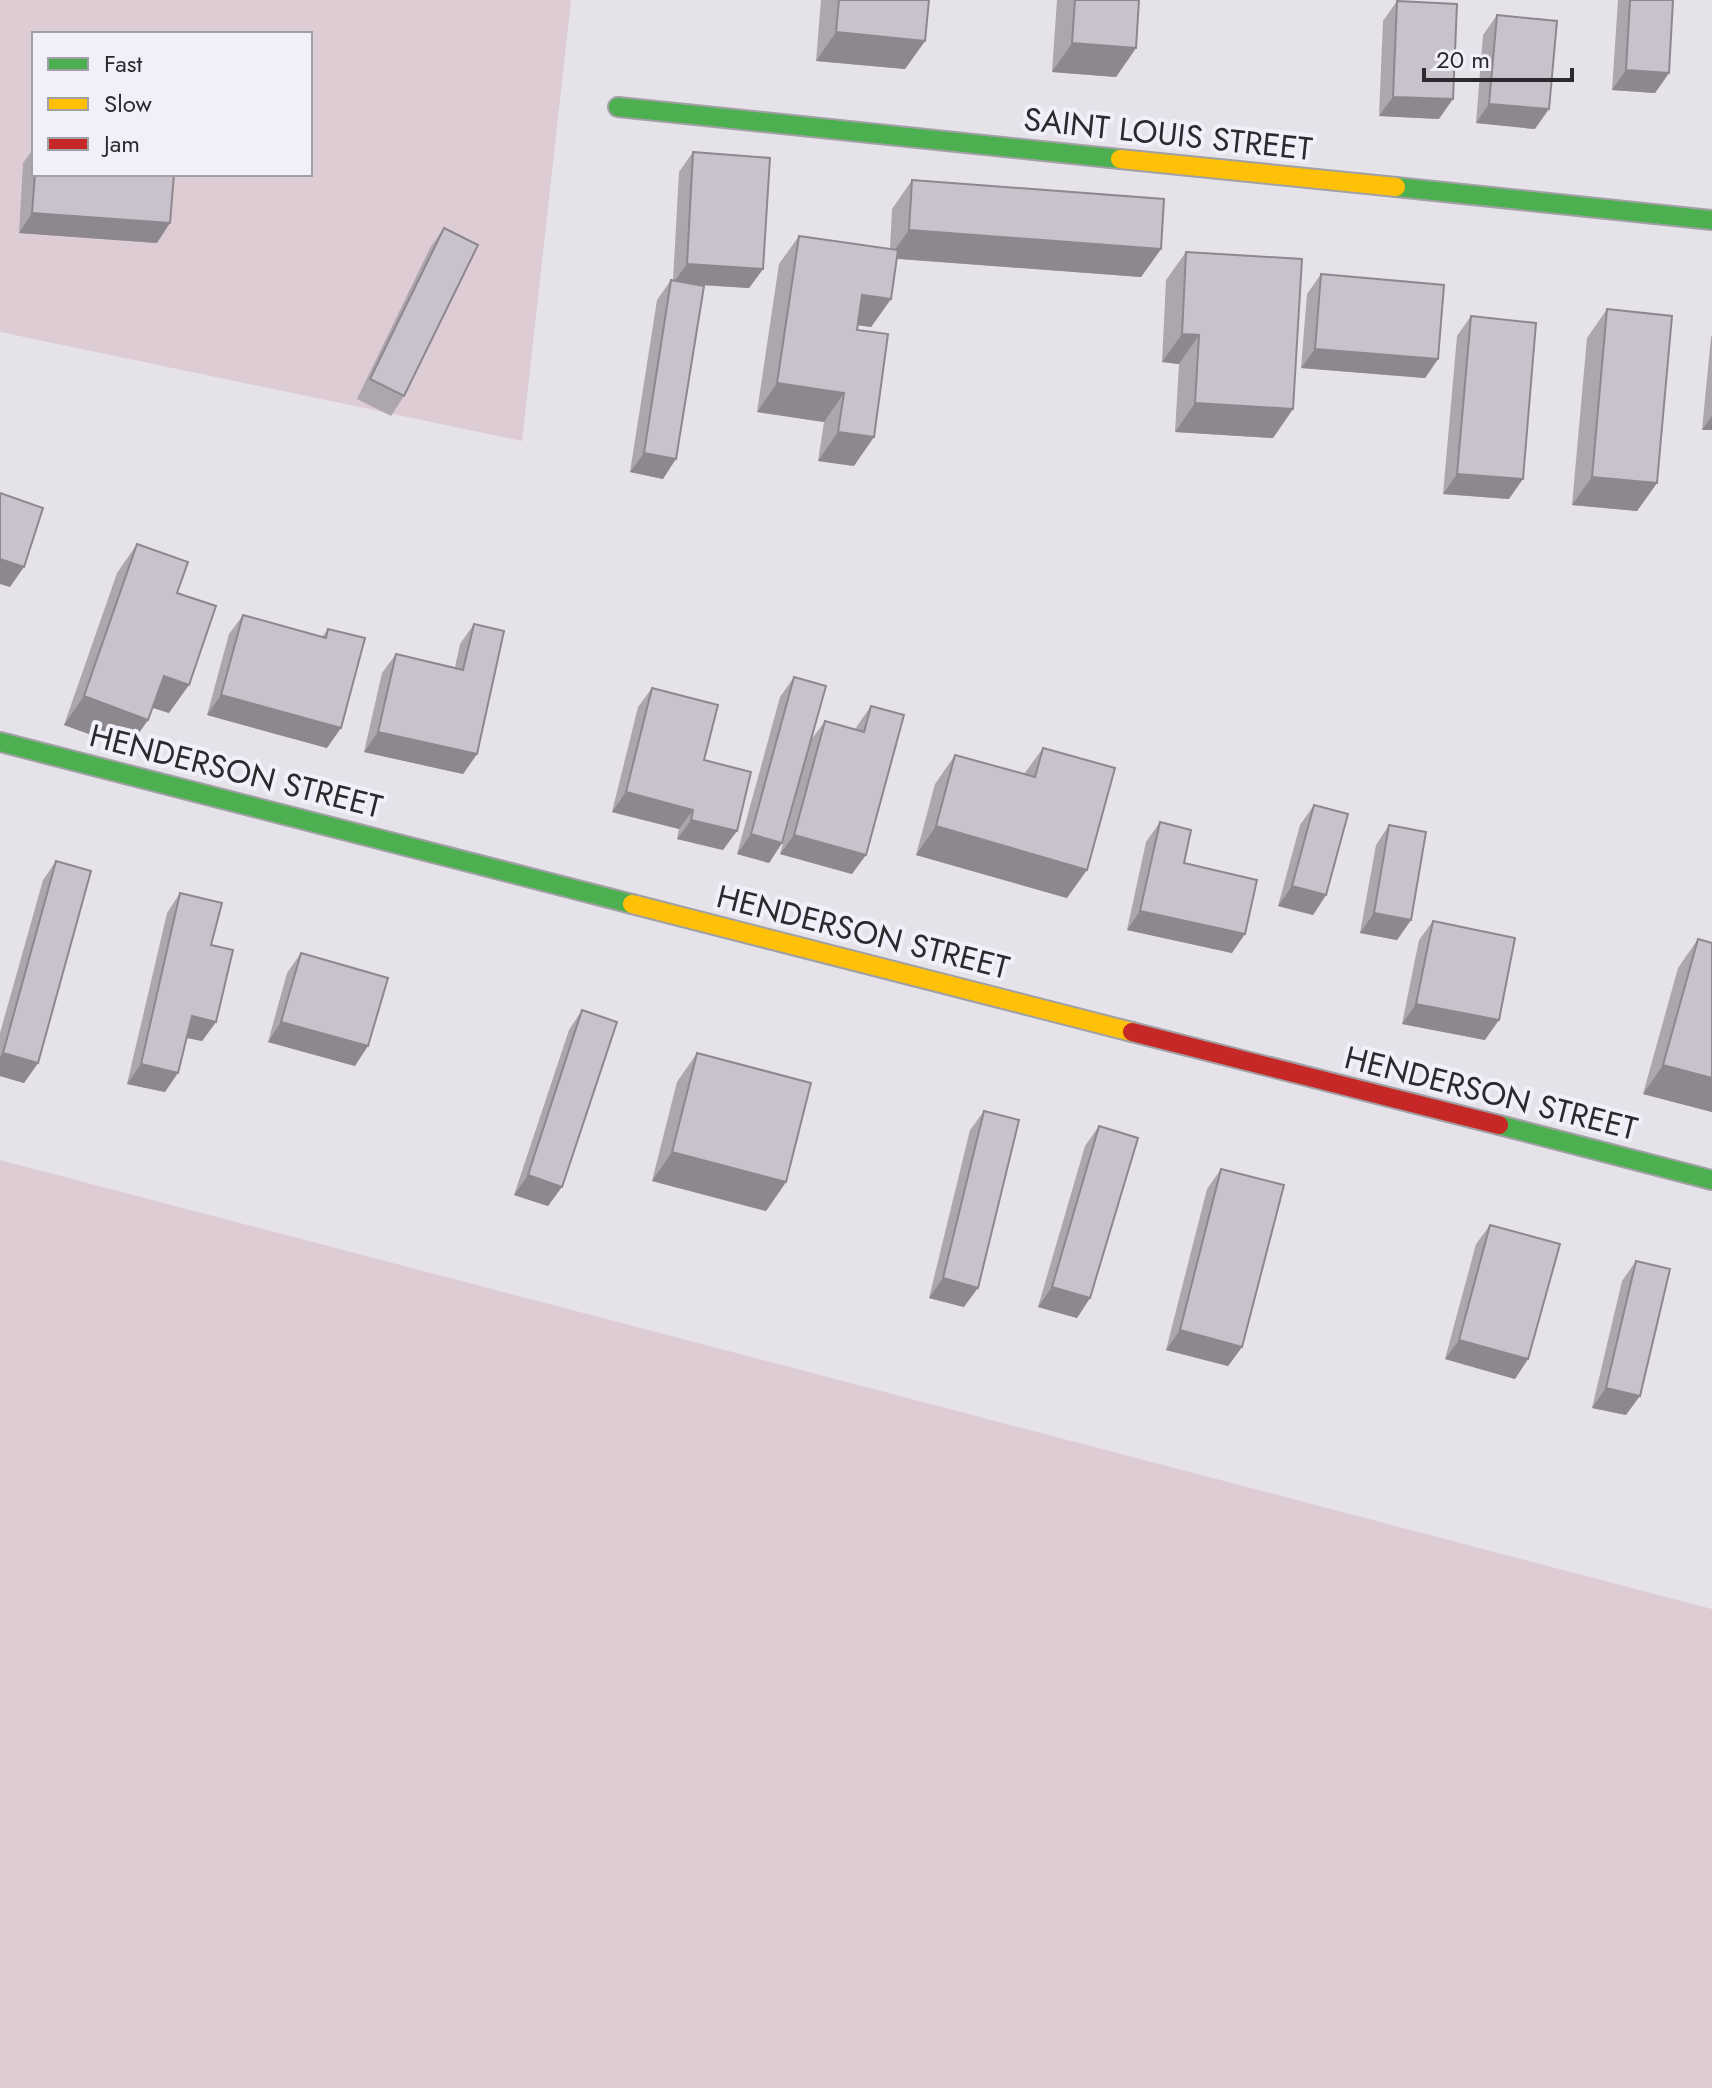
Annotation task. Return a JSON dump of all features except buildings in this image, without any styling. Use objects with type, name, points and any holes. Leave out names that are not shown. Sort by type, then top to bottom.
[{"type":"street","name":"SAINT LOUIS STREET","points":[[618,107],[1712,220]]},
{"type":"street","name":"HENDERSON STREET","points":[[0,742],[1712,1180]]},
{"type":"shaded area","points":[[0,0],[571,0],[522,441],[0,332]]},
{"type":"shaded area","points":[[0,1160],[1712,1609],[1712,2088],[0,2088]]},
{"type":"traffic: fast","points":[[618,107],[1120,159]]},
{"type":"traffic: fast","points":[[1396,187],[1712,220]]},
{"type":"traffic: fast","points":[[0,742],[632,904]]},
{"type":"traffic: fast","points":[[1499,1125],[1712,1180]]},
{"type":"traffic: slow","points":[[1120,159],[1396,187]]},
{"type":"traffic: slow","points":[[632,904],[1132,1032]]},
{"type":"traffic: jam","points":[[1132,1032],[1499,1125]]}]
